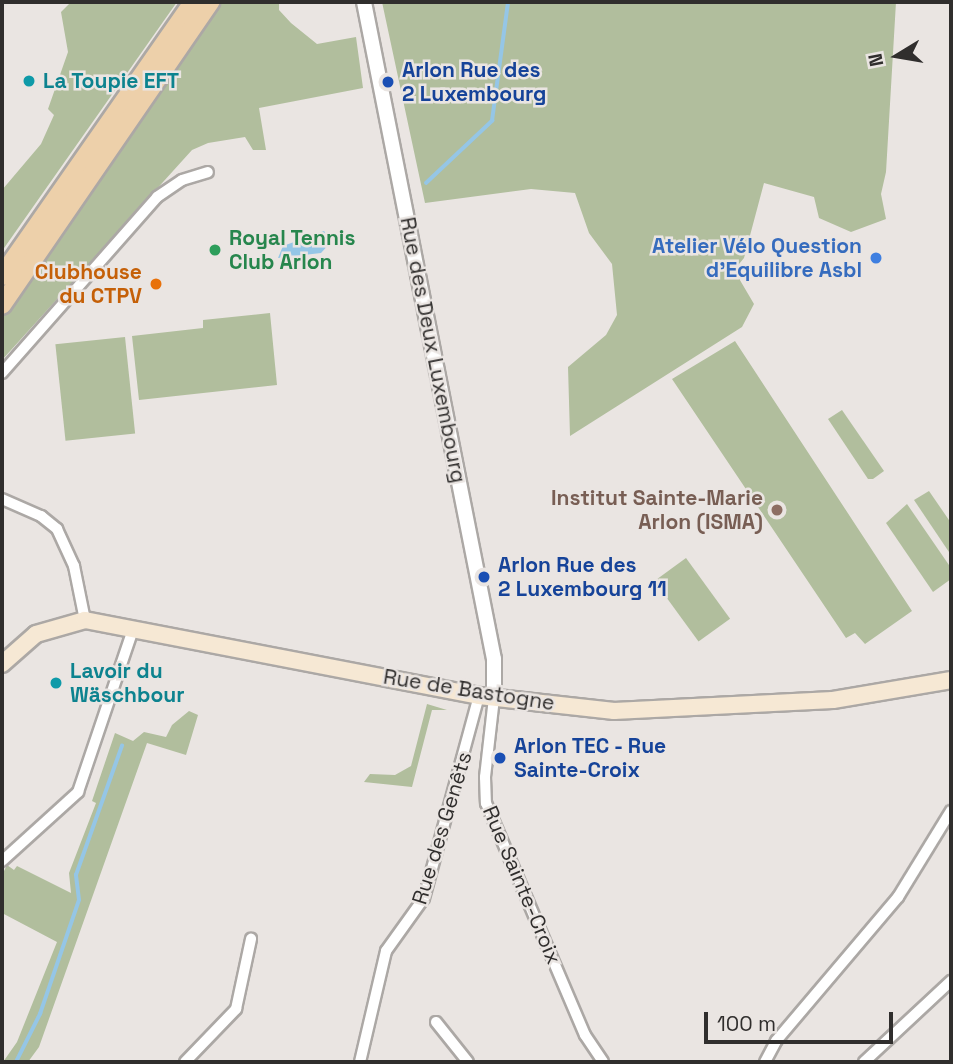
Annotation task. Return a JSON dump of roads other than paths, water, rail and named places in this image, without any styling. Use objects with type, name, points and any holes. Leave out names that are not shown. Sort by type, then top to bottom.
[{"type":"main road","points":[[2,276],[193,2]]},
{"type":"main road","points":[[2,305],[210,2]]},
{"type":"main road","name":"Rue de Bastogne","points":[[2,664],[36,634],[85,620],[134,627],[486,697],[631,711],[833,700],[951,680]]},
{"type":"street","name":"Rue des Deux Luxembourg","points":[[364,2],[494,659],[486,697]]},
{"type":"street","points":[[2,373],[157,197],[182,180],[208,172]]},
{"type":"street","points":[[2,499],[41,516],[57,528],[74,566],[85,620]]},
{"type":"street","points":[[2,861],[78,792],[134,627]]},
{"type":"street","name":"Rue des Genêts","points":[[360,1062],[386,951],[424,898],[486,697]]},
{"type":"street","name":"Rue Sainte-Croix","points":[[486,697],[486,803],[585,1035],[603,1062]]},
{"type":"street","points":[[765,1062],[776,1041],[898,897],[951,811]]},
{"type":"street","points":[[185,1062],[236,1009],[251,939]]},
{"type":"street","points":[[864,1062],[951,981]]},
{"type":"street","points":[[436,1022],[468,1062]]},
{"type":"water","points":[[324,231],[332,241],[321,253],[278,258],[283,246]]},
{"type":"waterway","points":[[426,183],[492,121],[508,2]]},
{"type":"waterway","points":[[16,1062],[40,1014],[79,900],[76,875],[122,746]]},
{"type":"place","name":"La Toupie EFT","points":[[29,81]]},
{"type":"place","name":"Arlon Rue des 2 Luxembourg","points":[[388,82]]},
{"type":"place","name":"Royal Tennis Club Arlon","points":[[215,250]]},
{"type":"place","name":"Atelier Vélo Question d'Equilibre Asbl","points":[[876,258]]},
{"type":"place","name":"Clubhouse du CTPV","points":[[156,284]]},
{"type":"place","name":"Institut Sainte-Marie Arlon (ISMA)","points":[[777,510]]},
{"type":"place","name":"Arlon Rue des 2 Luxembourg 11","points":[[484,577]]},
{"type":"place","name":"Lavoir du Wäschbour","points":[[56,683]]},
{"type":"place","name":"Arlon TEC - Rue Sainte-Croix","points":[[500,758]]}]
